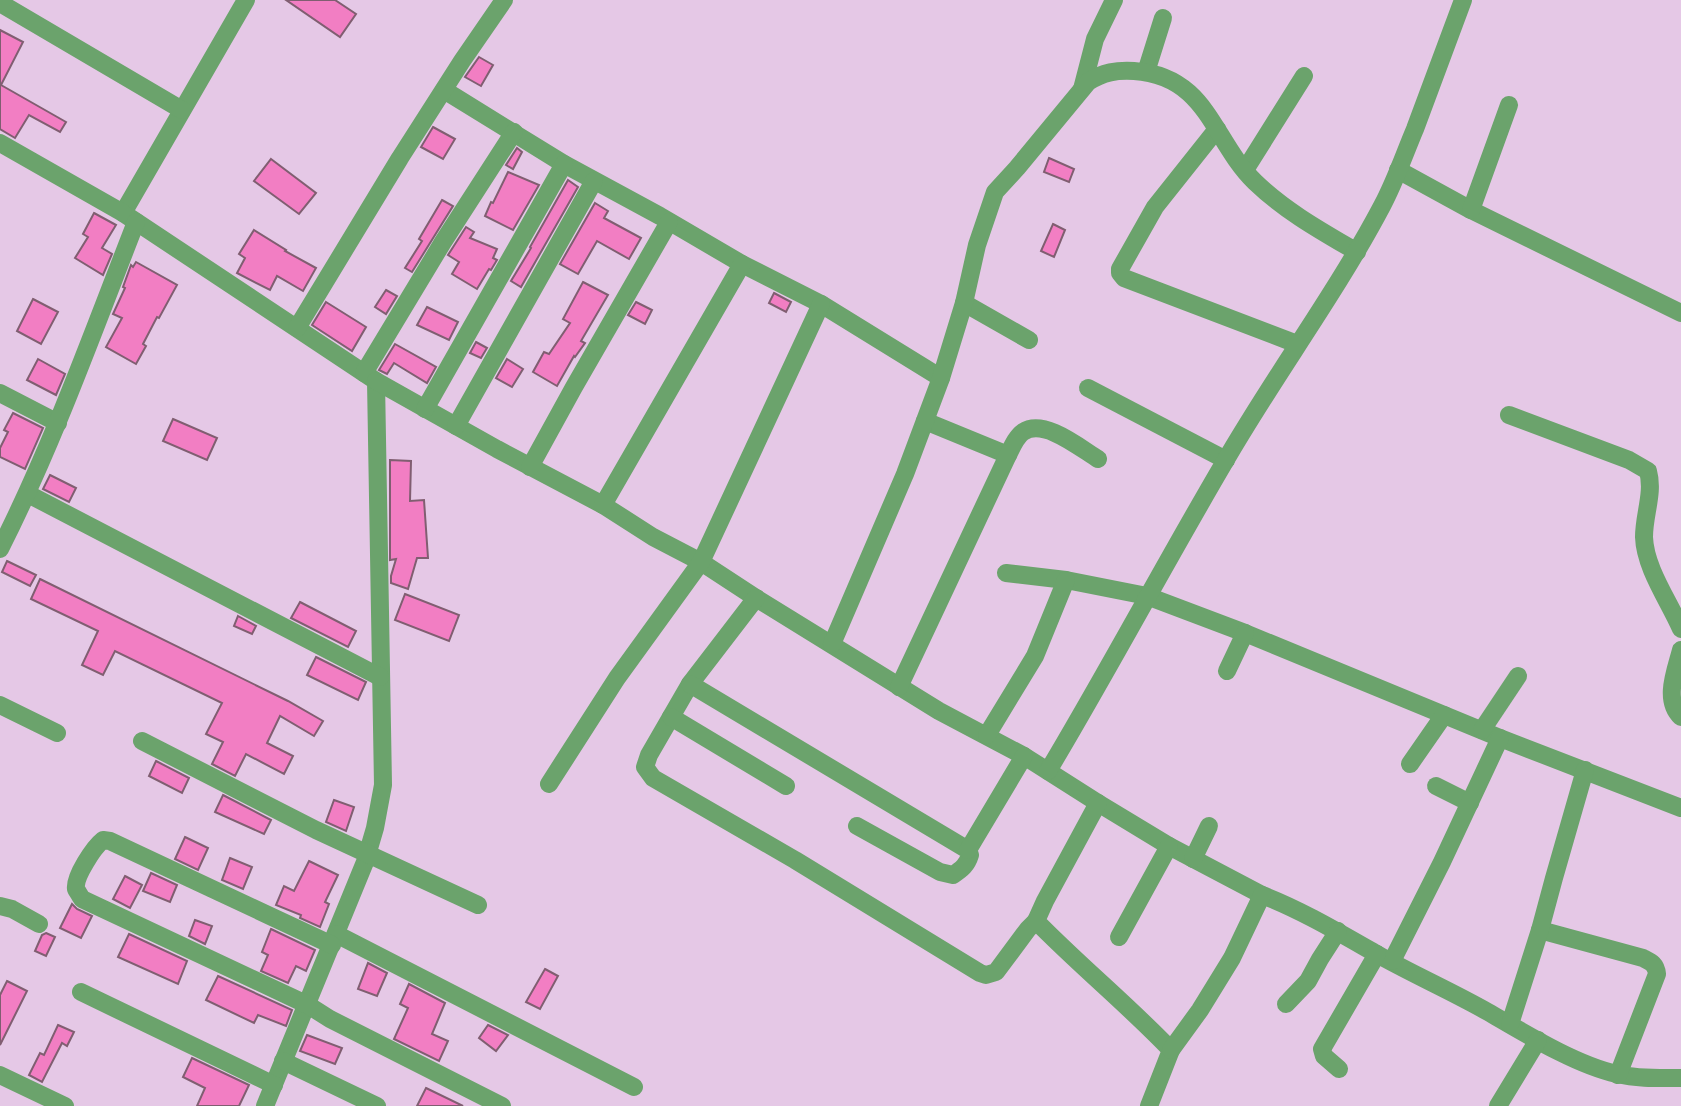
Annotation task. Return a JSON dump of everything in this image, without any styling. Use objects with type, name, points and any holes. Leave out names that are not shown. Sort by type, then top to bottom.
[{"type":"street","points":[[0,550],[28,494],[58,423],[130,217],[182,110],[246,0]]},
{"type":"street","points":[[297,328],[444,90],[504,0]]},
{"type":"street","points":[[1082,89],[1095,39],[1114,0]]},
{"type":"street","points":[[1048,771],[1105,676],[1147,596],[1226,460],[1357,252],[1398,170],[1463,0]]},
{"type":"street","points":[[0,3],[182,110]]},
{"type":"street","points":[[1146,72],[1163,18]]},
{"type":"street","points":[[832,644],[905,474],[941,378],[964,303],[977,245],[995,192],[1082,89],[1097,76],[1111,71],[1146,72],[1175,83],[1195,98],[1245,170],[1267,193],[1286,208],[1357,252]]},
{"type":"street","points":[[1245,170],[1304,76]]},
{"type":"street","points":[[444,90],[564,164],[742,264],[821,304],[941,378]]},
{"type":"street","points":[[1471,210],[1509,105]]},
{"type":"street","points":[[1217,129],[1155,206],[1140,230],[1120,273],[1124,278],[1297,344]]},
{"type":"street","points":[[265,1106],[368,854],[376,828],[383,785],[370,377],[443,242],[514,132]]},
{"type":"street","points":[[0,143],[130,217],[370,377],[701,562],[899,687],[1024,756],[1169,846],[1338,931],[1384,958],[1583,1062],[1618,1075],[1681,1078]]},
{"type":"street","points":[[425,409],[564,164]]},
{"type":"street","points":[[1398,170],[1471,210],[1681,313]]},
{"type":"street","points":[[456,426],[594,181]]},
{"type":"street","points":[[530,467],[669,222]]},
{"type":"street","points":[[603,506],[742,264]]},
{"type":"street","points":[[964,303],[1029,340]]},
{"type":"street","points":[[549,785],[617,678],[701,562],[821,304]]},
{"type":"street","points":[[1087,388],[1226,460]]},
{"type":"street","points":[[0,393],[58,423]]},
{"type":"street","points":[[1508,415],[1629,460],[1646,469],[1650,480],[1644,536],[1647,554],[1661,592],[1681,629]]},
{"type":"street","points":[[925,421],[1008,455]]},
{"type":"street","points":[[899,687],[1015,442],[1024,432],[1041,428],[1067,439],[1098,459]]},
{"type":"street","points":[[28,494],[380,677]]},
{"type":"street","points":[[1006,573],[1066,580],[1147,596],[1681,808]]},
{"type":"street","points":[[987,735],[1035,656],[1066,580]]},
{"type":"street","points":[[756,598],[690,684],[649,755],[645,767],[653,778],[986,975],[996,972],[1036,921],[1098,803]]},
{"type":"street","points":[[1227,671],[1245,634]]},
{"type":"street","points":[[1681,650],[1672,693],[1673,708],[1681,717]]},
{"type":"street","points":[[1482,730],[1518,676]]},
{"type":"street","points":[[690,684],[968,850],[968,862],[953,875],[940,872],[857,826]]},
{"type":"street","points":[[0,705],[57,733]]},
{"type":"street","points":[[1410,764],[1444,715]]},
{"type":"street","points":[[671,717],[786,786]]},
{"type":"street","points":[[1339,1069],[1324,1056],[1322,1049],[1384,958],[1470,803],[1500,738]]},
{"type":"street","points":[[142,741],[316,830],[478,905]]},
{"type":"street","points":[[968,850],[1024,756]]},
{"type":"street","points":[[1510,1024],[1541,930],[1585,770]]},
{"type":"street","points":[[1436,786],[1470,803]]},
{"type":"street","points":[[1193,859],[1209,826]]},
{"type":"street","points":[[502,1106],[330,1019],[308,1005],[82,899],[76,890],[77,880],[96,846],[103,840],[110,841],[334,940],[634,1087]]},
{"type":"street","points":[[1119,937],[1169,846]]},
{"type":"street","points":[[1149,1106],[1171,1051],[1232,958],[1262,895]]},
{"type":"street","points":[[0,906],[12,909],[39,924]]},
{"type":"street","points":[[1036,921],[1171,1051]]},
{"type":"street","points":[[1541,930],[1643,958],[1652,962],[1656,968],[1657,974],[1618,1075]]},
{"type":"street","points":[[1286,1004],[1308,981],[1338,931]]},
{"type":"street","points":[[80,992],[274,1086]]},
{"type":"street","points":[[1498,1106],[1538,1040]]},
{"type":"street","points":[[283,1061],[377,1106]]},
{"type":"street","points":[[0,1075],[65,1106]]},
{"type":"building","points":[[286,0],[335,0],[356,14],[340,37]]},
{"type":"building","points":[[0,30],[23,42],[1,85],[66,122],[60,132],[29,115],[15,138],[0,129]]},
{"type":"building","points":[[479,57],[493,65],[481,86],[465,77]]},
{"type":"building","points":[[433,127],[455,139],[443,159],[421,147]]},
{"type":"building","points":[[517,148],[522,152],[513,169],[506,165]]},
{"type":"building","points":[[1049,158],[1074,169],[1069,182],[1044,172]]},
{"type":"building","points":[[271,159],[316,193],[299,214],[254,181]]},
{"type":"building","points":[[508,172],[539,185],[513,230],[485,216]]},
{"type":"building","points":[[568,180],[578,187],[521,287],[511,281]]},
{"type":"building","points":[[442,200],[453,206],[412,272],[405,268]]},
{"type":"building","points":[[595,203],[608,211],[604,218],[641,238],[629,259],[597,241],[578,274],[560,264]]},
{"type":"building","points":[[94,213],[116,225],[102,248],[112,254],[103,275],[75,258],[88,237],[83,234]]},
{"type":"building","points":[[1053,224],[1065,230],[1054,257],[1041,251]]},
{"type":"building","points":[[466,227],[474,232],[470,238],[497,249],[493,258],[497,260],[477,289],[452,274],[459,262],[448,255]]},
{"type":"building","points":[[254,230],[316,268],[303,291],[277,276],[270,290],[237,273],[245,258],[239,254]]},
{"type":"building","points":[[136,262],[177,285],[159,318],[157,317],[136,364],[106,347],[122,318],[113,314],[125,288],[123,287],[131,265],[133,267]]},
{"type":"building","points":[[583,282],[608,295],[581,341],[585,343],[574,356],[557,386],[533,372],[544,352],[549,354],[570,323],[563,319]]},
{"type":"building","points":[[386,290],[397,296],[386,314],[375,307]]},
{"type":"building","points":[[774,293],[791,302],[786,312],[769,303]]},
{"type":"building","points":[[33,299],[58,312],[41,344],[17,331]]},
{"type":"building","points":[[326,302],[366,327],[352,351],[312,325]]},
{"type":"building","points":[[636,302],[652,310],[645,324],[628,315]]},
{"type":"building","points":[[427,307],[458,322],[449,340],[417,325]]},
{"type":"building","points":[[476,342],[487,348],[481,358],[470,353]]},
{"type":"building","points":[[395,344],[436,367],[427,383],[394,363],[387,374],[379,370]]},
{"type":"building","points":[[38,359],[65,374],[56,395],[27,380]]},
{"type":"building","points":[[507,359],[523,369],[512,387],[496,378]]},
{"type":"building","points":[[13,413],[43,428],[25,469],[0,457],[0,448],[8,432],[4,430]]},
{"type":"building","points":[[173,419],[217,438],[207,460],[163,441]]},
{"type":"building","points":[[390,460],[411,461],[410,501],[424,500],[428,558],[417,558],[408,589],[391,583],[396,559],[390,560]]},
{"type":"building","points":[[50,475],[76,488],[69,502],[43,489]]},
{"type":"building","points":[[7,561],[36,575],[30,586],[2,572]]},
{"type":"building","points":[[40,579],[288,701],[323,721],[314,736],[280,716],[267,743],[293,756],[284,774],[246,754],[235,776],[212,764],[223,742],[206,734],[222,703],[115,651],[103,675],[82,665],[98,631],[31,599]]},
{"type":"building","points":[[405,594],[459,615],[449,641],[395,620]]},
{"type":"building","points":[[300,602],[356,631],[348,647],[291,618]]},
{"type":"building","points":[[238,616],[256,626],[252,634],[234,626]]},
{"type":"building","points":[[316,657],[366,682],[358,700],[307,675]]},
{"type":"building","points":[[156,761],[189,778],[182,793],[149,776]]},
{"type":"building","points":[[223,795],[271,820],[264,834],[215,812]]},
{"type":"building","points":[[334,800],[354,807],[346,831],[326,822]]},
{"type":"building","points":[[185,837],[208,848],[198,870],[175,859]]},
{"type":"building","points":[[230,858],[252,867],[243,889],[222,880]]},
{"type":"building","points":[[309,861],[338,875],[325,902],[329,904],[320,927],[300,918],[301,915],[276,905],[284,886],[294,891]]},
{"type":"building","points":[[151,873],[177,885],[170,902],[143,891]]},
{"type":"building","points":[[125,876],[142,885],[130,908],[113,899]]},
{"type":"building","points":[[72,904],[92,916],[81,938],[60,928]]},
{"type":"building","points":[[195,920],[212,926],[205,944],[189,936]]},
{"type":"building","points":[[271,929],[315,950],[306,971],[296,966],[288,983],[261,971],[268,955],[262,952]]},
{"type":"building","points":[[46,933],[55,937],[46,956],[35,951],[42,935]]},
{"type":"building","points":[[129,934],[187,961],[178,984],[118,957]]},
{"type":"building","points":[[368,963],[387,973],[377,996],[358,989]]},
{"type":"building","points":[[545,969],[558,976],[540,1009],[526,1002]]},
{"type":"building","points":[[218,976],[292,1010],[286,1026],[258,1015],[254,1023],[206,1000]]},
{"type":"building","points":[[7,981],[27,991],[0,1045],[0,995]]},
{"type":"building","points":[[409,984],[445,1003],[432,1034],[448,1041],[439,1061],[394,1039],[408,1008],[400,1004]]},
{"type":"building","points":[[58,1025],[74,1032],[67,1046],[62,1043],[42,1082],[29,1075],[40,1053],[44,1055]]},
{"type":"building","points":[[488,1025],[508,1035],[496,1051],[479,1038]]},
{"type":"building","points":[[307,1035],[342,1048],[335,1064],[300,1051]]},
{"type":"building","points":[[192,1058],[249,1085],[239,1106],[197,1106],[205,1088],[183,1077]]},
{"type":"building","points":[[426,1088],[463,1106],[417,1106]]}]
